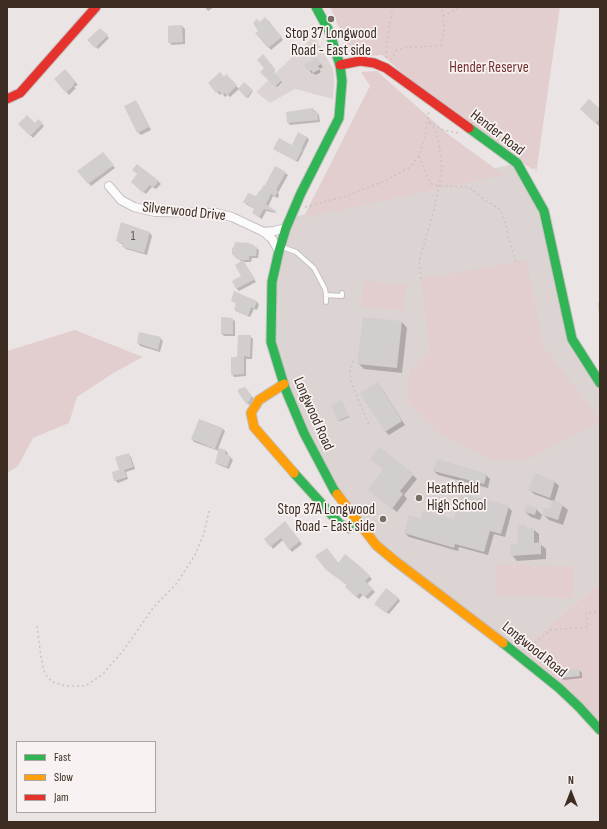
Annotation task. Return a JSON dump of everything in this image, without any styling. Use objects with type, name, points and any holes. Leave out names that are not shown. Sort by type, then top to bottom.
[{"type":"street","points":[[7,99],[20,93],[96,7]]},
{"type":"street","name":"Longwood Road","points":[[316,7],[329,31],[340,65],[342,81],[341,98],[339,118],[301,193],[286,228],[279,249],[272,282],[270,342],[284,384],[304,432],[334,490],[376,545],[559,688],[580,707],[600,730]]},
{"type":"street","name":"Hender Road","points":[[340,65],[360,61],[374,63],[386,68],[518,163],[544,211],[572,339],[600,384]]},
{"type":"street","name":"Silverwood Drive","points":[[109,186],[121,200],[134,207],[155,212],[216,213],[232,217],[264,232],[272,239],[279,249]]},
{"type":"street","points":[[264,232],[286,228]]},
{"type":"street","points":[[284,384],[259,400],[251,413],[254,427],[340,524],[349,528],[357,520]]},
{"type":"lane","points":[[279,249],[296,252],[314,268],[325,289],[326,302]]},
{"type":"lane","points":[[326,295],[342,296],[342,293]]},
{"type":"path","points":[[386,68],[387,40],[393,7]]},
{"type":"path","points":[[386,68],[396,52],[405,47],[441,45],[444,29],[441,7]]},
{"type":"path","points":[[443,16],[460,7]]},
{"type":"path","points":[[294,210],[346,196],[382,182],[409,168],[419,156],[425,136],[431,100]]},
{"type":"path","points":[[428,120],[443,130],[460,133]]},
{"type":"path","points":[[421,279],[418,261],[432,217],[442,168],[436,130],[428,120]]},
{"type":"path","points":[[419,156],[431,184],[439,186],[469,187],[486,201],[501,210],[516,262]]},
{"type":"path","points":[[353,360],[350,371],[351,382],[369,425]]},
{"type":"path","points":[[37,626],[41,658],[46,674],[52,682],[66,686],[85,686],[102,675],[123,651],[153,608],[177,583],[195,554],[204,533],[209,511]]},
{"type":"path","points":[[531,646],[550,630],[588,627],[586,613],[600,612]]},
{"type":"shaded area","points":[[314,36],[333,69],[333,99],[295,89],[270,103],[256,92]]},
{"type":"shaded area","points":[[517,163],[544,211],[572,339],[600,383],[600,583],[516,653],[394,560],[334,490],[271,342],[272,282],[290,218]]},
{"type":"green space","name":"Hender Reserve","points":[[330,7],[560,7],[536,174],[535,168],[532,169],[459,123],[382,55],[352,57]]},
{"type":"green space","name":"Hender Reserve","points":[[377,71],[449,135],[504,175],[303,218],[370,86],[361,72]]},
{"type":"green space","points":[[526,260],[544,347],[600,422],[529,459],[496,461],[441,436],[407,401],[410,370],[430,352],[421,279]]},
{"type":"green space","points":[[364,280],[406,285],[403,311],[361,306]]},
{"type":"green space","points":[[75,330],[143,357],[115,372],[77,397],[69,423],[33,438],[18,466],[7,473],[7,351]]},
{"type":"green space","points":[[516,564],[533,565],[534,569],[536,569],[536,566],[554,566],[554,570],[556,570],[556,566],[574,567],[573,598],[555,598],[555,595],[553,595],[553,598],[535,597],[535,594],[533,594],[533,596],[515,596],[514,568]]},
{"type":"green space","points":[[496,565],[513,565],[513,597],[495,596]]},
{"type":"green space","points":[[600,583],[600,730],[516,653]]},
{"type":"building","points":[[265,17],[282,37],[268,48],[255,33],[258,31],[253,23],[257,19],[260,22]]},
{"type":"building","points":[[182,25],[183,42],[168,43],[168,26]]},
{"type":"building","points":[[100,28],[108,35],[95,48],[87,40]]},
{"type":"building","points":[[263,54],[275,69],[273,71],[282,80],[275,87],[260,72],[264,68],[257,60]]},
{"type":"building","points":[[316,57],[321,64],[318,66],[320,69],[313,73],[311,70],[309,72],[304,65]]},
{"type":"building","points":[[65,69],[76,82],[66,93],[54,79]]},
{"type":"building","points":[[220,72],[224,77],[226,74],[237,85],[227,96],[225,93],[222,95],[219,91],[216,93],[208,83]]},
{"type":"building","points":[[244,82],[253,90],[246,98],[238,89]]},
{"type":"building","points":[[589,99],[600,109],[600,119],[595,123],[580,109]]},
{"type":"building","points":[[136,100],[149,127],[137,133],[124,106]]},
{"type":"building","points":[[313,108],[314,112],[317,111],[318,120],[287,123],[286,112]]},
{"type":"building","points":[[27,115],[35,123],[38,119],[43,123],[30,136],[18,124]]},
{"type":"building","points":[[298,132],[307,137],[296,161],[273,149],[279,138],[292,145]]},
{"type":"building","points":[[103,152],[114,165],[88,184],[77,171]]},
{"type":"building","points":[[137,164],[159,181],[153,188],[150,185],[143,193],[131,182],[137,174],[132,170]]},
{"type":"building","points":[[275,166],[286,172],[276,190],[278,191],[275,196],[271,194],[266,204],[277,212],[264,209],[259,217],[252,213],[254,208],[243,202],[248,193],[256,196],[265,185]]},
{"type":"building","points":[[121,222],[150,232],[144,253],[122,247],[123,243],[116,241]]},
{"type":"building","points":[[235,242],[250,243],[254,245],[254,247],[257,247],[256,256],[249,256],[249,260],[238,260],[232,254],[232,248],[234,247]]},
{"type":"building","points":[[243,260],[255,279],[236,289],[232,281],[241,276],[235,265]]},
{"type":"building","points":[[234,291],[257,301],[254,309],[251,307],[248,316],[234,310],[236,303],[231,301]]},
{"type":"building","points":[[221,317],[233,318],[233,334],[221,334]]},
{"type":"building","points":[[363,317],[402,321],[397,368],[357,364]]},
{"type":"building","points":[[139,332],[161,337],[158,350],[137,343]]},
{"type":"building","points":[[238,335],[251,335],[250,357],[244,356],[244,374],[231,375],[231,357],[237,357]]},
{"type":"building","points":[[378,382],[402,421],[385,432],[360,393]]},
{"type":"building","points":[[245,387],[252,396],[247,405],[238,392],[238,389]]},
{"type":"building","points":[[341,400],[349,416],[338,421],[331,405]]},
{"type":"building","points":[[199,419],[223,428],[215,449],[191,439]]},
{"type":"building","points":[[380,447],[414,474],[400,491],[403,494],[392,509],[368,490],[383,469],[370,459]]},
{"type":"building","points":[[219,448],[226,450],[225,454],[231,456],[227,467],[215,463]]},
{"type":"building","points":[[129,453],[133,467],[124,470],[127,477],[114,481],[112,472],[119,470],[115,457]]},
{"type":"building","points":[[437,459],[487,474],[484,484],[433,471]]},
{"type":"building","points":[[535,473],[555,481],[550,498],[528,490]]},
{"type":"building","points":[[461,493],[509,506],[501,534],[490,531],[484,552],[455,544],[454,548],[404,533],[409,515],[421,519],[423,510],[454,519]]},
{"type":"building","points":[[552,500],[563,504],[558,520],[542,515],[544,508],[550,509]]},
{"type":"building","points":[[526,505],[537,508],[535,515],[524,512]]},
{"type":"building","points":[[285,521],[300,541],[289,550],[281,538],[270,547],[264,539]]},
{"type":"building","points":[[517,525],[526,525],[526,528],[534,528],[534,543],[541,542],[541,554],[511,556],[510,544],[517,544]]},
{"type":"building","points":[[327,548],[338,563],[345,554],[370,576],[365,581],[373,589],[365,597],[360,593],[356,597],[345,587],[347,585],[326,570],[315,556]]},
{"type":"building","points":[[386,588],[399,598],[386,613],[374,604]]},
{"type":"building","points":[[579,669],[580,676],[560,678],[559,671]]},
{"type":"waterway","points":[[599,303],[600,315]]},
{"type":"traffic: fast","points":[[316,7],[329,31],[340,65],[342,81],[339,118],[301,193],[286,228],[279,251],[272,282],[271,342],[285,388],[304,433],[337,494]]},
{"type":"traffic: fast","points":[[469,128],[517,163],[544,211],[572,339],[600,383]]},
{"type":"traffic: fast","points":[[294,473],[340,524],[349,528],[357,520]]},
{"type":"traffic: fast","points":[[503,643],[559,688],[600,730]]},
{"type":"traffic: slow","points":[[284,384],[259,400],[251,413],[254,427],[294,473]]},
{"type":"traffic: slow","points":[[337,494],[376,545],[503,643]]},
{"type":"traffic: jam","points":[[7,99],[20,93],[96,7]]},
{"type":"traffic: jam","points":[[340,65],[360,61],[374,63],[386,68],[469,128]]},
{"type":"place","name":"Stop 37 Longwood Road - East side","points":[[331,19]]},
{"type":"place","name":"Heathfield High School","points":[[419,498]]},
{"type":"place","name":"Stop 37A Longwood Road - East side","points":[[383,519]]}]
